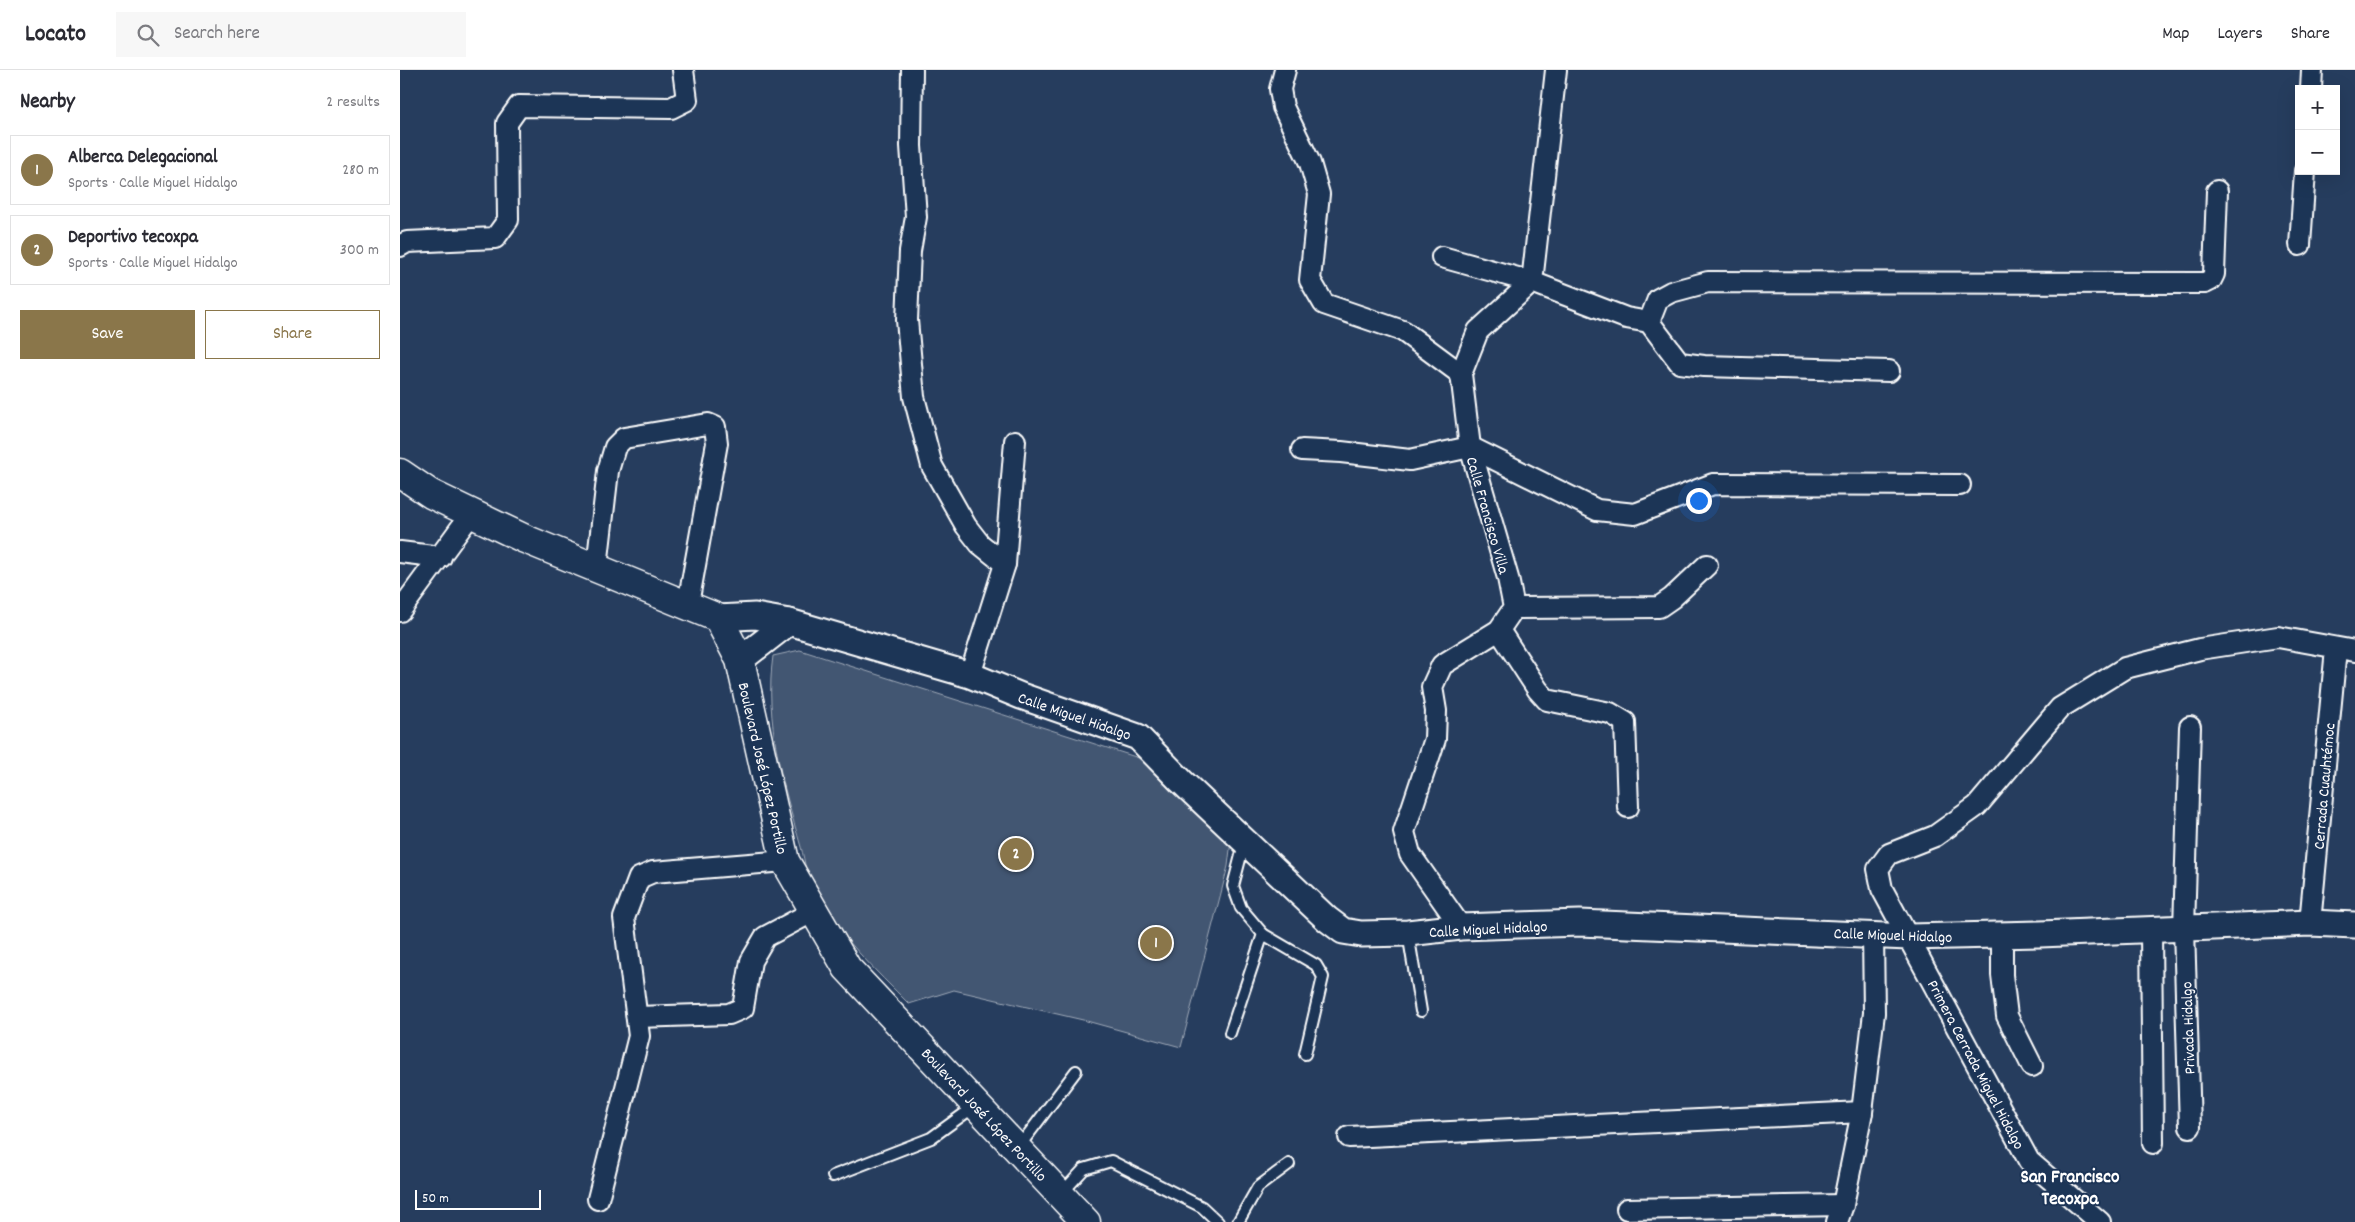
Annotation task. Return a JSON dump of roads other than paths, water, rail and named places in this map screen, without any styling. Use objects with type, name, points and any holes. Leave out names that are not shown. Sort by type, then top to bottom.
[{"type":"main road","points":[[400,473],[431,494],[525,539],[688,604],[718,618]]},
{"type":"main road","name":"Boulevard José López Portillo","points":[[718,618],[740,660],[785,861],[847,968],[1086,1222]]},
{"type":"street","points":[[400,246],[407,242],[495,238],[508,220],[507,123],[519,106],[671,108],[687,100],[683,70]]},
{"type":"street","points":[[912,70],[911,146],[916,217],[910,251],[907,320],[914,396],[932,466],[966,526],[980,544],[1006,564]]},
{"type":"street","points":[[1285,70],[1280,89],[1283,107],[1310,163],[1319,194],[1310,280],[1324,304],[1403,331],[1461,374]]},
{"type":"street","points":[[1532,282],[1556,70]]},
{"type":"street","points":[[2311,85],[2312,70]]},
{"type":"street","points":[[2300,245],[2305,175]]},
{"type":"street","points":[[1649,322],[1658,300],[1670,292],[1708,282],[2206,283],[2214,274],[2217,191]]},
{"type":"street","points":[[1442,257],[1532,282],[1626,318],[1649,322],[1680,363],[1704,366],[1889,370]]},
{"type":"street","name":"Calle Francisco Villa","points":[[1514,608],[1470,447],[1461,374],[1478,331],[1532,282]]},
{"type":"street","points":[[597,567],[608,471],[615,447],[624,438],[708,424],[715,427],[717,443],[688,604]]},
{"type":"street","points":[[970,676],[1006,564],[1015,441]]},
{"type":"street","points":[[1302,450],[1341,452],[1410,460],[1470,447],[1597,510],[1635,514],[1713,484],[1960,485]]},
{"type":"street","points":[[400,611],[471,514]]},
{"type":"street","points":[[400,552],[441,557]]},
{"type":"street","points":[[1461,927],[1410,854],[1404,832],[1435,739],[1436,711],[1432,687],[1442,665],[1500,630],[1514,608],[1659,607],[1672,598],[1707,565]]},
{"type":"street","name":"Calle Miguel Hidalgo","points":[[718,618],[756,616],[789,622],[970,676],[1138,737],[1181,781],[1327,919],[1343,931],[1360,934],[1408,933],[1461,927],[1580,923],[1909,936],[2002,935],[2310,923],[2355,925]]},
{"type":"street","points":[[740,660],[789,622]]},
{"type":"street","points":[[1500,630],[1538,690],[1547,700],[1610,713],[1624,722],[1628,807]]},
{"type":"street","name":"Primera Cerrada Miguel Hidalgo","points":[[2100,1222],[2029,1162],[1882,889],[1878,869],[1889,854],[1935,836],[1977,806],[2060,708],[2125,668],[2200,649],[2278,637],[2346,650]]},
{"type":"street","name":"Cerrada Cuauhtémoc","points":[[2310,923],[2346,650]]},
{"type":"street","name":"Privada Hidalgo","points":[[2190,727],[2184,929],[2190,1126]]},
{"type":"street","points":[[598,1200],[639,1036],[624,918],[639,878],[653,872],[785,861]]},
{"type":"street","points":[[637,1017],[729,1014],[743,1008],[750,961],[765,938],[814,910]]},
{"type":"street","points":[[2151,929],[2153,1143]]},
{"type":"street","points":[[1626,1208],[1840,1214],[1862,1112],[1874,1014],[1873,934]]},
{"type":"street","points":[[2002,935],[2002,975],[2007,1016],[2032,1066]]},
{"type":"street","points":[[1350,1137],[1862,1112]]},
{"type":"lane","points":[[1245,840],[1233,886],[1241,908],[1263,934],[1316,965],[1323,977],[1305,1054]]},
{"type":"lane","points":[[1408,933],[1421,1010]]},
{"type":"lane","points":[[1230,1032],[1263,934]]},
{"type":"lane","points":[[1017,1148],[1076,1071]]},
{"type":"lane","points":[[833,1176],[931,1138],[976,1105]]},
{"type":"lane","points":[[1060,1194],[1084,1169],[1111,1161],[1202,1207],[1218,1222]]},
{"type":"lane","points":[[1238,1222],[1258,1187],[1289,1164]]},
{"type":"place","name":"Deportivo tecoxpa","points":[[1016,854]]},
{"type":"place","name":"Alberca Delegacional","points":[[1156,943]]},
{"type":"district","name":"San Francisco Tecoxpa","points":[[2070,1186]]}]
